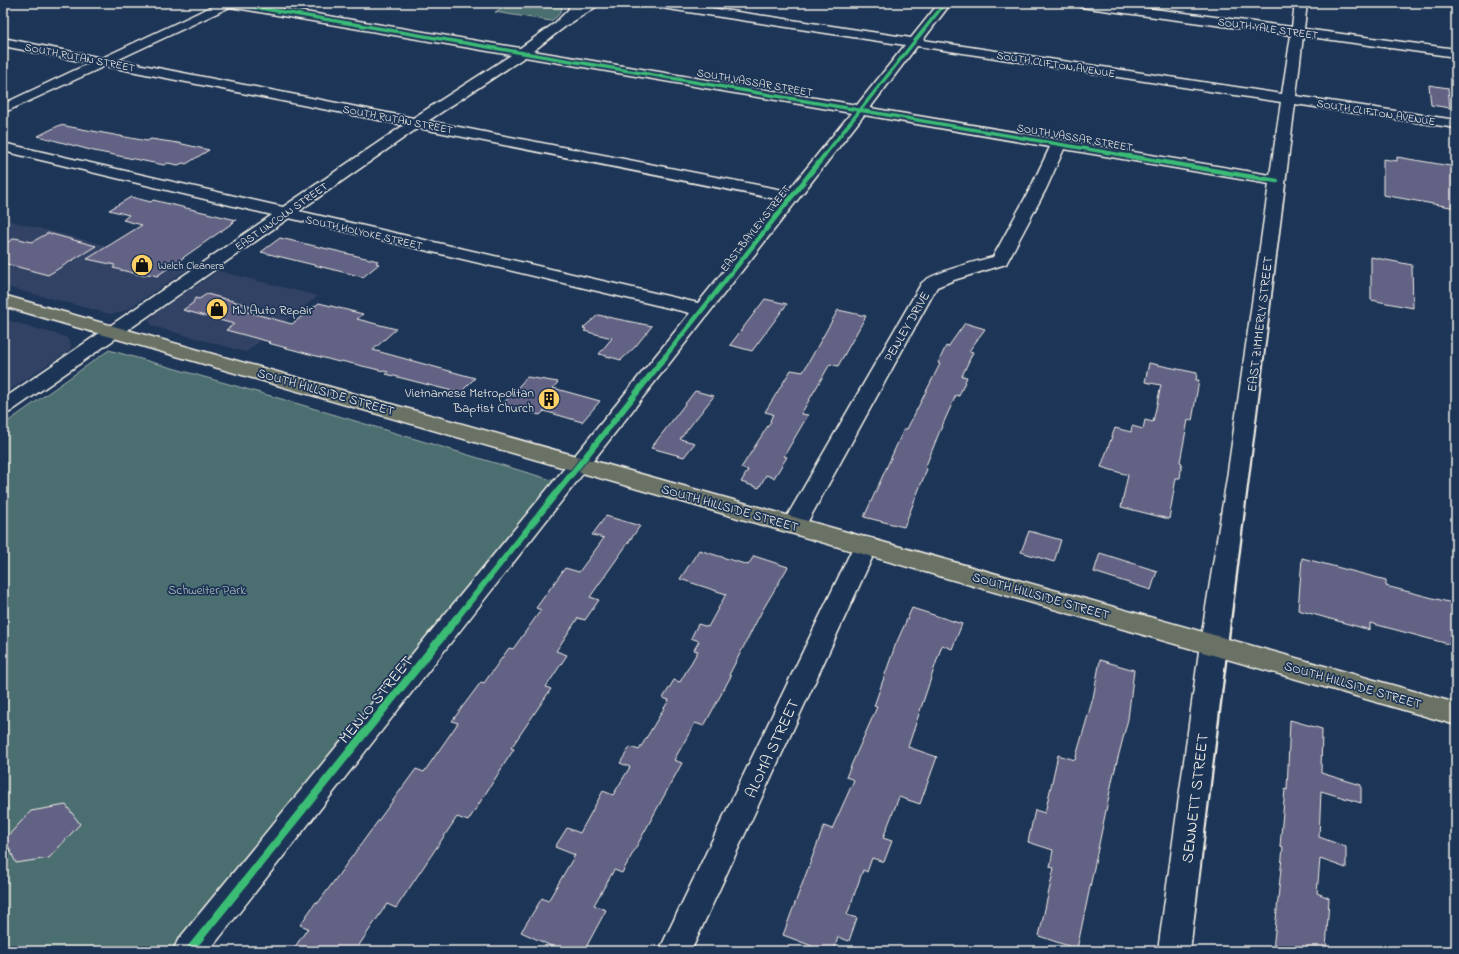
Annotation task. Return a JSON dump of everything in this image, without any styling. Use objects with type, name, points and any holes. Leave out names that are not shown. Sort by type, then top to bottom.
[{"type":"main road","name":"SOUTH HILLSIDE STREET","points":[[3,300],[1456,714]]},
{"type":"street","name":"SOUTH VASSAR STREET","points":[[229,3],[1277,181]]},
{"type":"street","points":[[3,109],[229,3]]},
{"type":"street","name":"EAST LINCOLN STREET","points":[[559,26],[575,10],[574,3]]},
{"type":"street","name":"EAST LINCOLN STREET","points":[[3,408],[416,123],[522,53],[559,26],[596,3]]},
{"type":"street","name":"SOUTH CLIFTON AVENUE","points":[[655,3],[1456,124]]},
{"type":"street","name":"EAST BAYLEY STREET","points":[[580,464],[945,3]]},
{"type":"street","name":"SOUTH YALE STREET","points":[[1080,3],[1456,53]]},
{"type":"street","name":"EAST ZIMMERLY STREET","points":[[1213,644],[1238,478],[1301,3]]},
{"type":"street","name":"SOUTH RUTAN STREET","points":[[3,42],[792,197]]},
{"type":"street","name":"PENLEY DRIVE","points":[[794,525],[930,284],[948,276],[1000,260],[1038,189],[1059,144]]},
{"type":"street","name":"SOUTH HOLYOKE STREET","points":[[3,147],[703,310]]},
{"type":"street","name":"MENLO STREET","points":[[189,951],[580,464]]},
{"type":"street","name":"ALOMA STREET","points":[[675,951],[866,545]]},
{"type":"street","name":"SENNETT STREET","points":[[1174,951],[1213,644]]},
{"type":"shaded area","points":[[3,219],[191,267],[128,309],[120,313],[110,314],[3,286]]},
{"type":"shaded area","points":[[218,271],[318,296],[246,352],[152,326],[149,320],[157,312]]},
{"type":"shaded area","points":[[3,319],[66,337],[71,344],[70,350],[3,394]]},
{"type":"green space","points":[[511,3],[561,3],[562,9],[558,16],[551,21],[495,12]]},
{"type":"green space","name":"Schweiter Park","points":[[109,350],[292,402],[555,481],[380,700],[172,951],[3,951],[3,425]]},
{"type":"building","points":[[1429,85],[1448,88],[1450,108],[1431,105]]},
{"type":"building","points":[[60,125],[147,141],[151,139],[178,143],[209,150],[186,164],[183,163],[178,165],[168,163],[164,165],[94,151],[38,136]]},
{"type":"building","points":[[1397,157],[1456,167],[1456,208],[1383,195],[1383,159],[1397,161]]},
{"type":"building","points":[[131,197],[151,202],[153,200],[236,220],[157,276],[150,274],[145,276],[113,268],[115,265],[87,259],[142,225],[123,220],[129,215],[109,210]]},
{"type":"building","points":[[48,233],[96,246],[48,275],[3,263],[3,245],[15,238],[32,242]]},
{"type":"building","points":[[280,238],[378,261],[376,263],[379,264],[363,277],[261,252]]},
{"type":"building","points":[[1371,257],[1412,265],[1413,308],[1371,300]]},
{"type":"building","points":[[207,294],[251,306],[244,311],[292,324],[319,303],[363,314],[357,319],[396,329],[373,350],[475,378],[460,393],[386,374],[388,372],[341,361],[339,362],[268,343],[270,342],[226,330],[234,324],[183,310],[193,303],[195,298],[199,299]]},
{"type":"building","points":[[765,299],[787,304],[752,351],[730,345]]},
{"type":"building","points":[[838,310],[866,316],[838,366],[830,364],[801,414],[808,415],[784,456],[787,457],[774,478],[766,475],[759,488],[741,482],[748,470],[741,468],[771,421],[773,414],[765,412],[791,370],[803,372]]},
{"type":"building","points":[[598,315],[652,326],[635,347],[621,360],[599,354],[612,338],[584,331],[586,329],[583,328]]},
{"type":"building","points":[[965,323],[985,329],[969,351],[973,352],[962,376],[967,377],[959,396],[956,395],[939,433],[925,468],[927,469],[904,527],[864,517],[904,429],[907,429],[940,364],[938,363],[946,346],[948,347]]},
{"type":"building","points":[[1149,363],[1197,373],[1196,380],[1199,380],[1192,421],[1188,420],[1180,462],[1182,463],[1180,478],[1176,478],[1169,519],[1121,507],[1128,475],[1101,467],[1115,428],[1131,432],[1132,426],[1143,429],[1145,420],[1153,422],[1161,385],[1145,382]]},
{"type":"building","name":"Vietnamese Metropolitan Baptist Church","points":[[527,377],[558,382],[553,388],[600,401],[582,422],[544,411],[540,415],[502,405]]},
{"type":"building","points":[[695,391],[714,396],[680,439],[695,443],[684,457],[651,448]]},
{"type":"building","points":[[606,516],[640,526],[590,597],[599,600],[585,620],[578,618],[556,651],[567,655],[546,687],[551,689],[511,748],[514,749],[468,821],[457,817],[396,908],[387,904],[355,951],[292,951],[308,928],[300,925],[316,902],[318,903],[416,769],[424,772],[458,723],[452,721],[481,682],[484,683],[509,648],[513,649],[541,610],[536,608],[565,568],[579,572],[604,538],[592,535]]},
{"type":"building","points":[[1029,531],[1061,540],[1054,562],[1021,552]]},
{"type":"building","points":[[699,550],[748,565],[754,556],[788,567],[762,611],[729,675],[731,676],[704,726],[695,723],[674,760],[682,763],[622,873],[614,870],[594,905],[606,910],[584,951],[562,951],[521,932],[542,898],[548,901],[575,855],[555,847],[567,828],[580,833],[603,791],[613,795],[630,767],[620,763],[630,747],[639,750],[669,700],[663,698],[674,680],[680,682],[698,651],[694,650],[699,641],[691,638],[698,624],[708,627],[726,594],[680,579]]},
{"type":"building","points":[[1100,553],[1157,571],[1151,590],[1094,572]]},
{"type":"building","points":[[1302,558],[1386,580],[1386,586],[1456,604],[1456,646],[1370,623],[1370,630],[1298,610]]},
{"type":"building","points":[[912,608],[962,624],[952,649],[942,645],[908,747],[937,757],[920,804],[899,797],[883,838],[892,841],[884,862],[872,858],[867,872],[863,870],[847,915],[857,918],[849,941],[838,937],[834,951],[825,951],[783,935],[824,826],[832,829],[854,780],[846,777],[877,707],[874,706],[895,646]]},
{"type":"building","points":[[1100,660],[1134,670],[1128,719],[1113,777],[1077,949],[1039,936],[1054,868],[1050,867],[1053,850],[1028,842],[1035,810],[1045,813],[1058,755],[1075,760],[1093,698]]},
{"type":"building","points":[[1290,720],[1322,729],[1321,773],[1361,785],[1361,803],[1321,791],[1319,837],[1346,847],[1346,868],[1320,859],[1317,893],[1329,898],[1326,951],[1273,951],[1283,847],[1280,846],[1285,789],[1287,790]]},
{"type":"building","points":[[66,805],[80,824],[49,858],[16,863],[5,839],[31,811]]},
{"type":"cycle path","points":[[230,3],[1277,181]]},
{"type":"cycle path","points":[[189,951],[594,447],[945,3]]},
{"type":"place","name":"Welch Cleaners","points":[[142,265]]},
{"type":"place","name":"MJ Auto Repair","points":[[217,309]]},
{"type":"place","name":"Vietnamese Metropolitan Baptist Church","points":[[549,399]]}]
